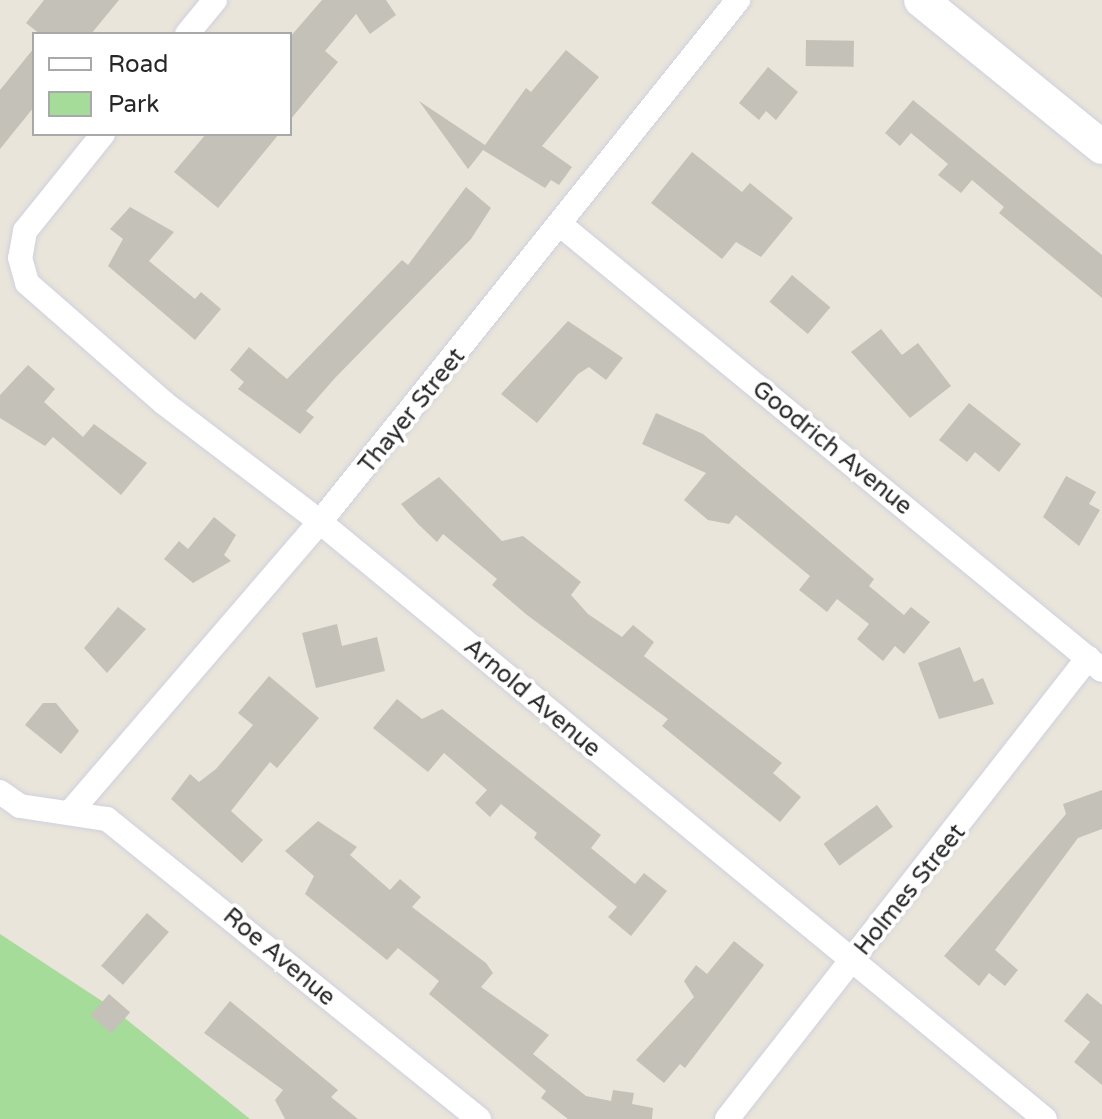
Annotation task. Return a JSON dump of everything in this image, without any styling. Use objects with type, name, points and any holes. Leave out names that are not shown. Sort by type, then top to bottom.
[{"type":"street","points":[[189,32],[215,0]]},
{"type":"street","name":"Thayer Street","points":[[72,810],[320,522],[562,226],[738,0]]},
{"type":"street","points":[[921,0],[1102,147]]},
{"type":"street","name":"Arnold Avenue","points":[[101,136],[25,231],[23,274],[164,403],[320,522],[1045,1119]]},
{"type":"street","name":"Goodrich Avenue","points":[[562,226],[1095,664]]},
{"type":"street","name":"Holmes Street","points":[[727,1119],[1095,664]]},
{"type":"street","name":"Roe Avenue","points":[[0,792],[20,806],[72,810],[107,819],[479,1119]]},
{"type":"green space","points":[[0,934],[111,1007],[250,1119],[0,1119]]},
{"type":"building","points":[[44,0],[119,0],[93,32],[37,32],[26,23]]},
{"type":"building","points":[[322,0],[386,0],[396,15],[370,34],[356,14],[325,51],[338,62],[292,118],[292,35]]},
{"type":"building","points":[[806,40],[854,41],[854,67],[806,66]]},
{"type":"building","points":[[32,50],[32,109],[0,149],[0,90]]},
{"type":"building","points":[[566,50],[599,77],[542,146],[572,167],[559,185],[551,180],[545,188],[483,150],[468,169],[419,101],[485,145],[526,88],[531,92]]},
{"type":"building","points":[[768,67],[798,92],[776,120],[766,111],[759,120],[739,103]]},
{"type":"building","points":[[913,100],[1102,255],[1102,298],[999,213],[1004,207],[972,180],[961,193],[938,175],[948,164],[911,133],[900,146],[885,133]]},
{"type":"building","points":[[204,136],[277,136],[218,208],[174,172]]},
{"type":"building","points":[[692,152],[742,192],[750,183],[793,218],[761,257],[736,242],[722,259],[651,203]]},
{"type":"building","points":[[466,187],[491,208],[471,239],[306,411],[314,417],[300,434],[238,389],[244,382],[230,370],[249,347],[287,379],[402,260],[408,265]]},
{"type":"building","points":[[130,207],[174,232],[149,261],[195,299],[201,292],[221,309],[195,340],[108,266],[123,239],[110,229]]},
{"type":"building","points":[[792,275],[830,307],[808,334],[770,302]]},
{"type":"building","points":[[568,321],[623,358],[606,380],[589,367],[578,374],[537,423],[501,394]]},
{"type":"building","points":[[881,329],[902,355],[918,343],[951,386],[910,418],[851,352]]},
{"type":"building","points":[[28,365],[55,389],[44,402],[83,437],[94,424],[147,463],[121,495],[53,437],[45,446],[0,418],[0,395]]},
{"type":"building","points":[[969,403],[1021,444],[999,472],[975,452],[967,462],[939,440]]},
{"type":"building","points":[[656,413],[703,434],[874,579],[869,586],[904,615],[911,607],[930,622],[904,654],[895,646],[883,661],[857,639],[869,624],[837,599],[827,612],[799,590],[810,576],[736,515],[729,524],[708,520],[684,500],[706,473],[642,444]]},
{"type":"building","points":[[1066,476],[1096,492],[1089,504],[1100,510],[1079,546],[1043,517]]},
{"type":"building","points":[[439,477],[502,541],[523,536],[581,582],[571,595],[588,614],[622,637],[633,625],[654,642],[644,656],[782,763],[773,773],[801,797],[780,822],[662,726],[668,719],[527,615],[492,585],[497,579],[443,534],[437,542],[418,524],[401,504]]},
{"type":"building","points":[[214,517],[236,535],[224,555],[231,561],[193,583],[164,559],[179,541],[188,549]]},
{"type":"building","points":[[118,607],[146,629],[107,673],[84,648]]},
{"type":"building","points":[[337,624],[342,646],[377,637],[385,671],[316,688],[302,633]]},
{"type":"building","points":[[960,647],[974,682],[983,678],[994,704],[939,719],[918,663]]},
{"type":"building","points":[[269,676],[319,718],[277,768],[270,762],[231,811],[263,840],[242,863],[171,799],[190,774],[199,782],[216,769],[253,725],[238,713]]},
{"type":"building","points":[[397,699],[422,719],[442,709],[601,835],[591,848],[635,884],[644,873],[667,891],[631,936],[608,917],[617,907],[534,838],[537,833],[501,804],[490,817],[475,803],[487,790],[444,753],[428,772],[373,728]]},
{"type":"building","points":[[43,703],[56,703],[79,731],[61,754],[25,725]]},
{"type":"building","points":[[1102,790],[1102,829],[1078,838],[995,950],[1018,970],[1005,986],[989,973],[979,986],[944,956],[1066,814],[1063,804]]},
{"type":"building","points":[[877,805],[893,827],[839,866],[824,844]]},
{"type":"building","points":[[318,821],[357,847],[350,855],[390,890],[400,879],[421,897],[412,907],[486,963],[493,973],[481,987],[549,1035],[533,1054],[586,1096],[611,1101],[613,1090],[634,1093],[632,1104],[653,1108],[652,1119],[568,1119],[541,1098],[546,1091],[429,994],[439,981],[398,948],[387,960],[305,894],[314,876],[285,851]]},
{"type":"building","points":[[147,913],[169,932],[123,985],[101,966]]},
{"type":"building","points":[[734,941],[764,965],[685,1068],[680,1064],[664,1083],[636,1060],[694,997],[684,981],[696,965],[707,974]]},
{"type":"building","points":[[1087,993],[1102,1005],[1102,1085],[1074,1062],[1090,1042],[1064,1021]]},
{"type":"building","points":[[109,994],[130,1012],[112,1034],[91,1015]]},
{"type":"building","points":[[230,1001],[338,1090],[331,1097],[358,1119],[285,1119],[275,1100],[283,1090],[204,1033]]}]
